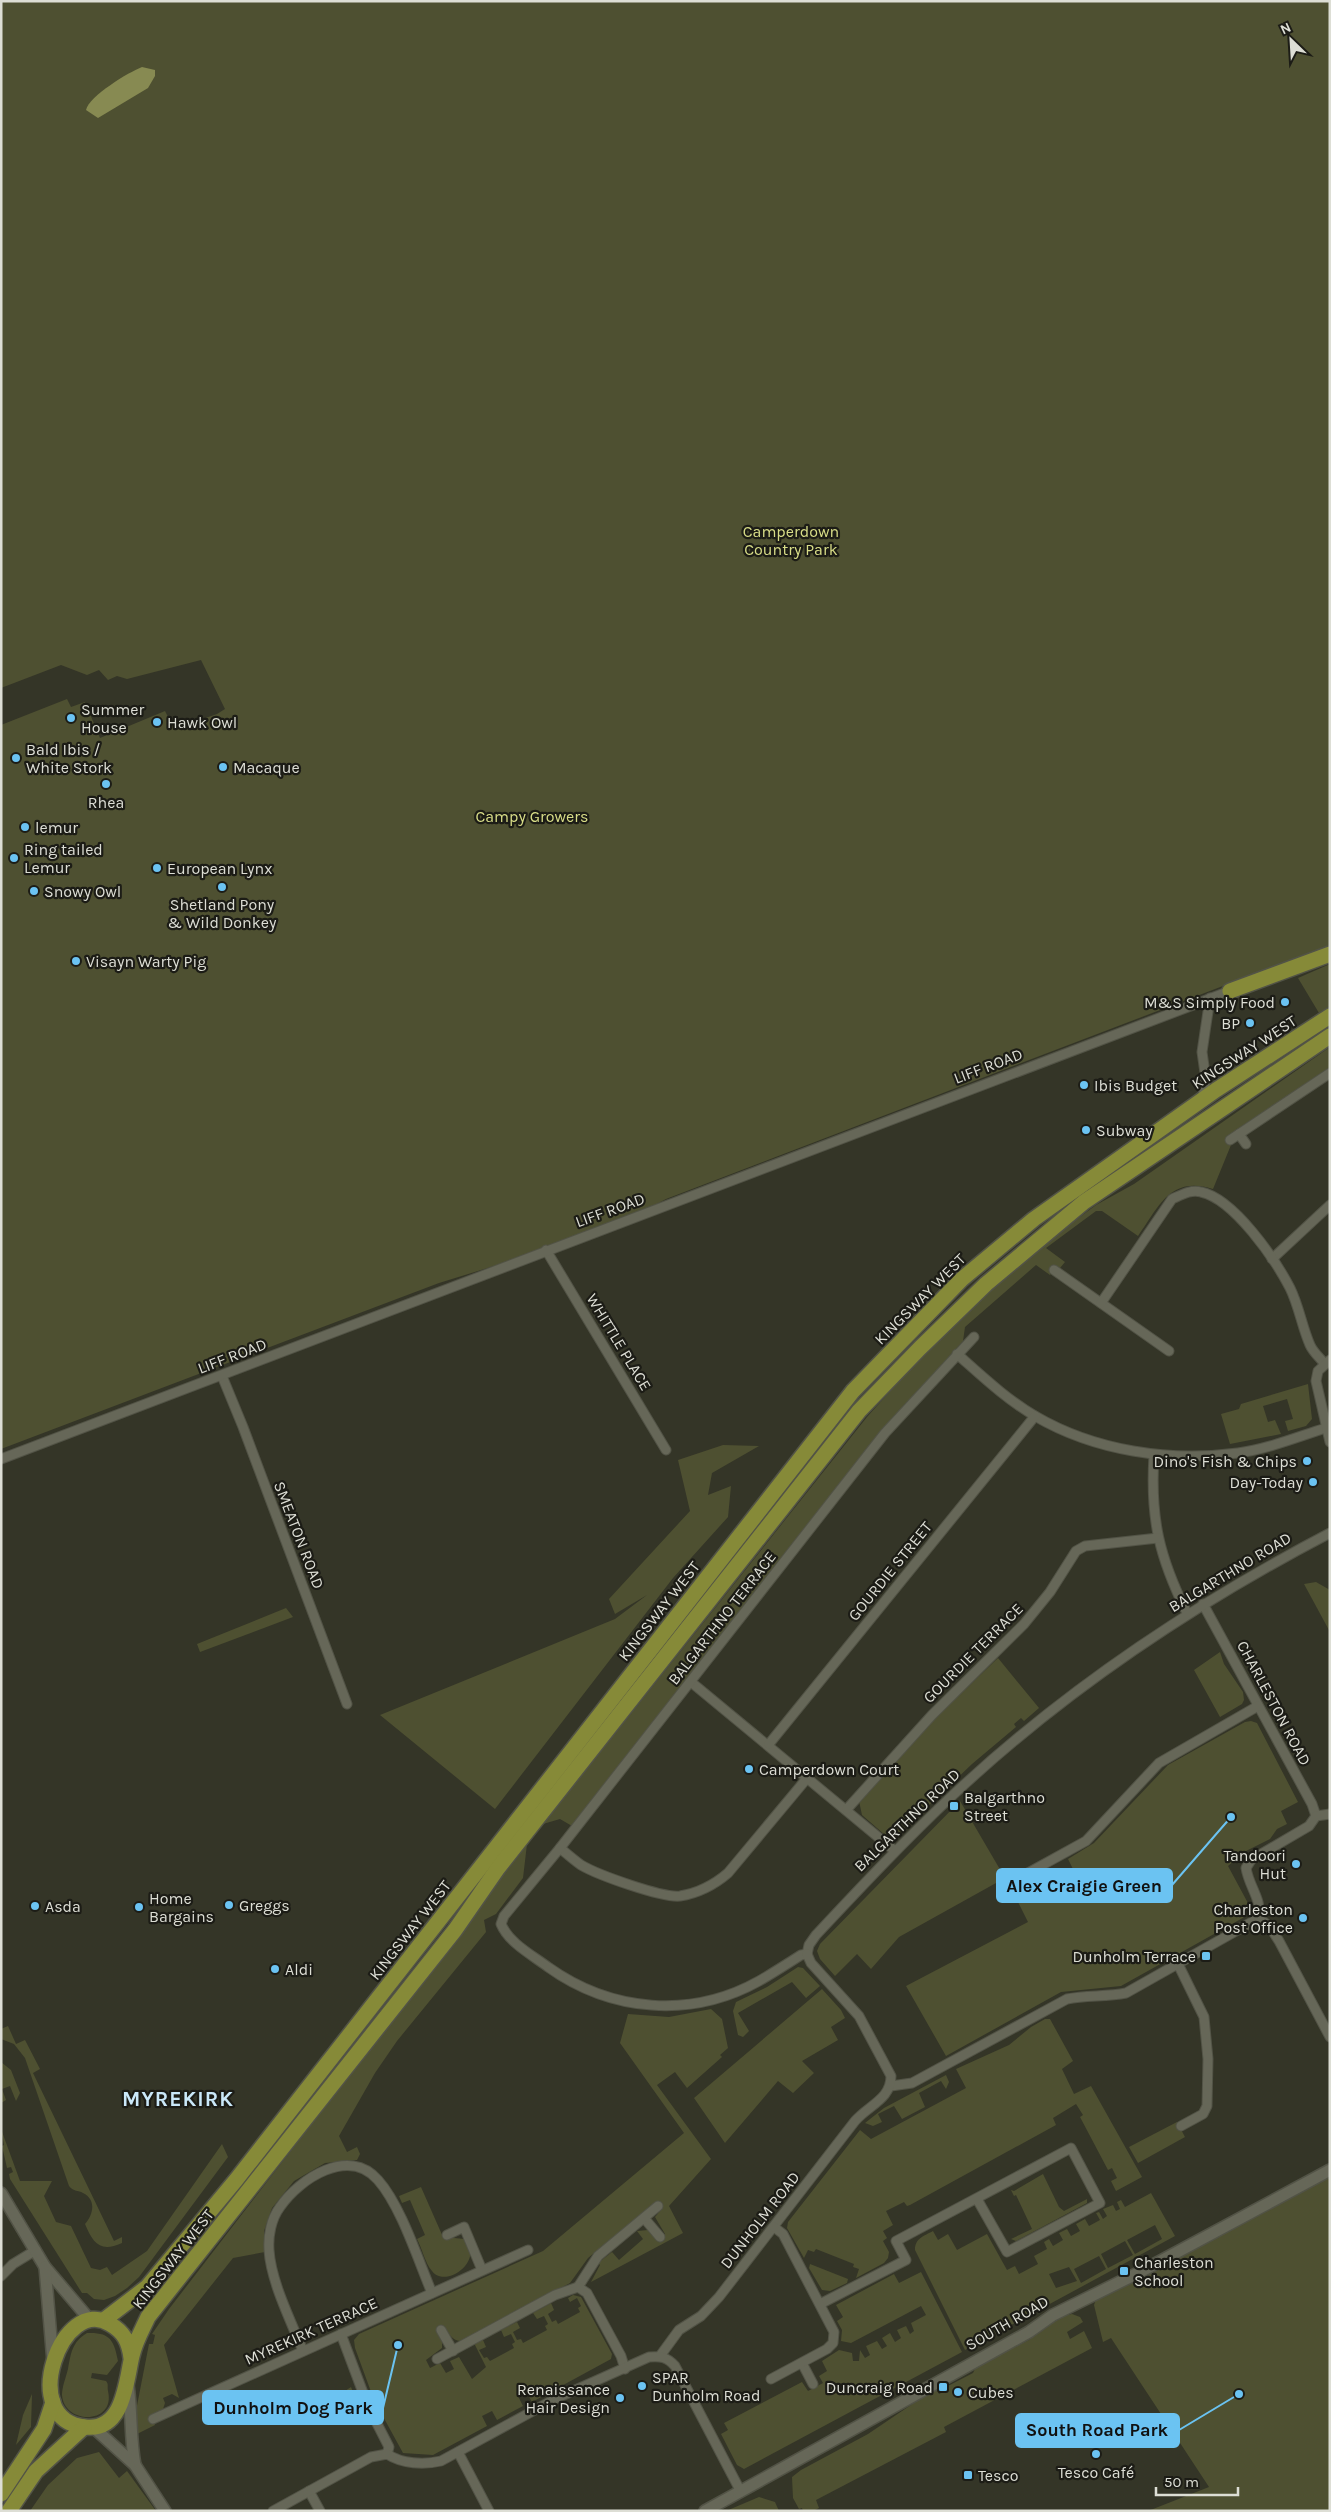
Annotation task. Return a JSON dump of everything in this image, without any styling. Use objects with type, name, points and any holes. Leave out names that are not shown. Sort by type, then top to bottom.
[{"type":"highway","points":[[1230,991],[1330,954]]},
{"type":"highway","name":"KINGSWAY WEST","points":[[1,2494],[44,2429],[53,2402],[50,2387],[53,2364],[67,2334],[97,2320],[147,2287],[242,2172],[853,1391],[962,1279],[1034,1219],[1202,1100],[1330,1016]]},
{"type":"highway","name":"KINGSWAY WEST","points":[[9,2511],[36,2471],[89,2427],[112,2417],[118,2408],[128,2383],[131,2358],[148,2318],[455,1930],[498,1868],[860,1411],[986,1284],[1084,1202],[1330,1036]]},
{"type":"highway","name":"KINGSWAY WEST","points":[[97,2320],[122,2333],[128,2341],[131,2358]]},
{"type":"highway","points":[[53,2402],[66,2420],[89,2427]]},
{"type":"street","name":"LIFF ROAD","points":[[1,1459],[1230,991]]},
{"type":"street","points":[[1202,1100],[1206,1080],[1202,1052],[1210,998]]},
{"type":"street","points":[[1230,1140],[1330,1073]]},
{"type":"street","points":[[1239,1134],[1246,1144]]},
{"type":"street","points":[[1101,1303],[1172,1200],[1185,1193],[1199,1191],[1211,1195],[1228,1207],[1250,1229],[1272,1259],[1290,1288],[1300,1310],[1310,1347],[1327,1361],[1318,1371],[1316,1381],[1330,1442]]},
{"type":"street","points":[[1272,1259],[1330,1205]]},
{"type":"street","name":"WHITTLE PLACE","points":[[546,1250],[666,1450]]},
{"type":"street","points":[[1054,1270],[1169,1351]]},
{"type":"street","name":"BALGARTHNO TERRACE","points":[[808,1954],[801,1955],[758,1982],[723,1996],[684,2006],[647,2006],[599,1995],[569,1982],[525,1950],[504,1932],[501,1924],[504,1916],[692,1682],[885,1433],[974,1337]]},
{"type":"street","points":[[957,1354],[1002,1393],[1035,1416],[1072,1433],[1114,1447],[1154,1455],[1197,1456],[1239,1453],[1326,1428]]},
{"type":"street","name":"SMEATON ROAD","points":[[222,1376],[243,1426],[347,1704]]},
{"type":"street","name":"GOURDIE STREET","points":[[769,1744],[1035,1416]]},
{"type":"street","points":[[1154,1455],[1151,1490],[1158,1538],[1172,1580],[1188,1613]]},
{"type":"street","name":"BALGARTHNO ROAD","points":[[808,1954],[809,1945],[816,1935],[895,1850],[954,1794],[1046,1714],[1188,1613],[1330,1533]]},
{"type":"street","name":"GOURDIE TERRACE","points":[[847,1809],[932,1716],[1024,1624],[1050,1592],[1076,1551],[1085,1546],[1158,1538]]},
{"type":"street","name":"CHARLESTON ROAD","points":[[1203,1604],[1312,1804],[1316,1816]]},
{"type":"street","points":[[692,1682],[808,1776],[895,1850]]},
{"type":"street","points":[[1008,1884],[1086,1841],[1159,1763],[1258,1706]]},
{"type":"street","points":[[560,1848],[581,1865],[597,1873],[660,1894],[678,1896],[697,1892],[716,1883],[728,1873],[808,1776]]},
{"type":"street","points":[[1259,1918],[1261,1906],[1248,1879],[1246,1868],[1251,1860],[1309,1826],[1316,1816],[1330,1814]]},
{"type":"street","points":[[808,1954],[811,1963],[859,2016],[891,2076],[891,2086],[912,2084],[1067,1999],[1083,1996],[1114,1996],[1126,1993],[1259,1918]]},
{"type":"street","points":[[1259,1918],[1270,1927],[1279,1941],[1330,2037]]},
{"type":"street","points":[[1178,1964],[1204,2017],[1208,2059],[1207,2106],[1203,2114],[1180,2126]]},
{"type":"street","points":[[1320,2018],[1330,2013]]},
{"type":"street","name":"DUNHOLM ROAD","points":[[660,2356],[679,2330],[701,2316],[719,2297],[855,2121],[865,2110],[885,2096],[891,2086]]},
{"type":"street","points":[[820,2304],[906,2260],[896,2241],[1071,2148],[1100,2203],[1007,2252],[977,2199]]},
{"type":"street","points":[[303,2351],[273,2273],[269,2251],[270,2229],[279,2208],[293,2190],[309,2178],[328,2169],[345,2165],[365,2169],[378,2180],[396,2208],[432,2293]]},
{"type":"street","name":"SOUTH ROAD","points":[[705,2511],[1029,2332],[1052,2314],[1142,2271],[1330,2170]]},
{"type":"street","points":[[1,2193],[36,2250],[44,2267],[97,2320]]},
{"type":"street","points":[[437,2359],[555,2295],[578,2287],[598,2256],[658,2206]]},
{"type":"street","points":[[644,2218],[660,2237]]},
{"type":"street","points":[[771,2379],[827,2349],[833,2343],[834,2332],[783,2234],[774,2227]]},
{"type":"street","points":[[447,2235],[464,2228],[482,2270]]},
{"type":"street","points":[[1,2276],[13,2264],[36,2250]]},
{"type":"street","name":"MYREKIRK TERRACE","points":[[153,2419],[528,2250]]},
{"type":"street","points":[[44,2267],[53,2364]]},
{"type":"street","points":[[578,2287],[587,2293],[621,2356],[625,2368]]},
{"type":"street","points":[[441,2330],[453,2351]]},
{"type":"street","points":[[341,2334],[368,2406],[389,2447],[387,2454]]},
{"type":"street","points":[[273,2511],[371,2458],[387,2454],[397,2460],[430,2463],[458,2452],[555,2399],[649,2356],[660,2356],[669,2359],[675,2366],[741,2492]]},
{"type":"street","points":[[802,2363],[813,2384]]},
{"type":"street","points":[[128,2383],[132,2413],[130,2440],[135,2466]]},
{"type":"street","points":[[89,2427],[135,2466],[165,2511]]},
{"type":"street","points":[[458,2452],[489,2511]]},
{"type":"street","points":[[310,2491],[320,2511]]},
{"type":"green space","name":"Camperdown Country Park","points":[[1,1],[1330,1],[1330,945],[666,1199],[636,1215],[546,1250],[439,1283],[1,1449],[1,725],[67,699],[71,707],[85,702],[100,738],[165,711],[174,729],[217,714],[225,709],[201,660],[127,679],[117,676],[108,680],[99,670],[87,675],[61,665],[1,688]]},
{"type":"green space","points":[[1330,964],[1330,1006],[1319,1013],[1298,978]]},
{"type":"green space","points":[[1330,1047],[1330,1067],[1226,1138],[1231,1145],[1213,1189],[1186,1186],[1176,1190],[1160,1204],[1138,1236],[1102,1211],[1096,1211],[1046,1248],[1065,1262],[1060,1268],[1056,1267],[1050,1275],[1036,1265],[965,1327],[963,1341],[883,1430],[572,1826],[560,1819],[543,1824],[867,1417],[925,1352],[990,1290],[1041,1249],[1042,1245],[1096,1205],[1134,1184]]},
{"type":"green space","points":[[1308,1384],[1312,1419],[1306,1426],[1288,1431],[1285,1421],[1293,1419],[1287,1399],[1263,1406],[1268,1422],[1275,1420],[1281,1434],[1230,1444],[1221,1414],[1239,1409],[1241,1404]]},
{"type":"green space","points":[[723,1445],[759,1446],[712,1473],[708,1495],[731,1486],[728,1517],[673,1578],[495,1809],[380,1715],[615,1619],[647,1595],[615,1614],[609,1599],[690,1511],[678,1460]]},
{"type":"green space","points":[[1316,1582],[1330,1590],[1330,1632],[1304,1584]]},
{"type":"green space","points":[[286,1608],[293,1617],[200,1652],[197,1644]]},
{"type":"green space","points":[[1220,1652],[1224,1664],[1243,1692],[1244,1700],[1242,1704],[1220,1717],[1194,1670]]},
{"type":"green space","points":[[998,1658],[1039,1708],[1024,1721],[1021,1718],[1014,1724],[1016,1727],[972,1764],[900,1833],[893,1835],[887,1833],[885,1835],[862,1815],[859,1801],[934,1719]]},
{"type":"green space","points":[[1245,1722],[1257,1723],[1298,1802],[1281,1811],[1287,1824],[1277,1829],[1270,1839],[1244,1852],[1228,1866],[1249,1905],[1248,1915],[1121,1986],[1061,1992],[946,2056],[906,1986],[1028,1922],[1017,1900],[1073,1869],[1068,1859],[1094,1843],[1168,1765]]},
{"type":"green space","points":[[960,1801],[1005,1878],[899,1937],[871,1969],[857,1954],[835,1976],[820,1959],[817,1951],[820,1944]]},
{"type":"green space","points":[[527,1844],[523,1878],[496,1914],[484,1920],[486,1932],[397,2041],[375,2073],[339,2136],[347,2152],[357,2147],[360,2154],[357,2160],[325,2163],[294,2181],[272,2208],[264,2231],[265,2252],[233,2258],[164,2345],[179,2398],[172,2394],[163,2398],[165,2403],[163,2409],[152,2415],[155,2425],[135,2435],[134,2421],[149,2344],[153,2344],[155,2335],[152,2334],[169,2309]]},
{"type":"green space","points":[[798,1967],[803,1968],[820,1986],[806,1998],[792,1982],[738,2013],[749,2031],[743,2037],[738,2035],[733,2011],[736,2002],[767,1987]]},
{"type":"green space","points":[[822,1989],[841,2010],[845,2018],[831,2027],[838,2040],[802,2061],[814,2073],[793,2093],[778,2081],[725,2143],[694,2098]]},
{"type":"green space","points":[[711,2009],[722,2019],[728,2048],[720,2055],[722,2057],[687,2088],[675,2072],[657,2085],[711,2159],[669,2206],[683,2233],[591,2282],[600,2265],[598,2263],[612,2252],[619,2260],[643,2239],[637,2231],[648,2230],[657,2240],[665,2234],[655,2217],[661,2210],[656,2202],[588,2258],[570,2283],[462,2341],[453,2338],[444,2326],[436,2331],[442,2342],[442,2348],[426,2360],[430,2368],[440,2363],[446,2373],[454,2369],[450,2361],[459,2357],[472,2379],[486,2367],[475,2345],[476,2342],[483,2340],[486,2347],[479,2350],[484,2358],[487,2357],[490,2361],[514,2348],[512,2344],[515,2342],[511,2334],[504,2337],[501,2330],[517,2322],[520,2328],[513,2332],[517,2340],[521,2339],[523,2343],[547,2330],[545,2326],[548,2324],[544,2316],[537,2319],[533,2313],[551,2303],[554,2310],[548,2314],[552,2322],[556,2320],[558,2324],[580,2312],[578,2308],[581,2306],[577,2298],[570,2302],[568,2298],[573,2295],[581,2297],[612,2354],[611,2359],[532,2402],[526,2392],[518,2396],[523,2406],[497,2420],[492,2411],[482,2416],[487,2426],[433,2455],[403,2453],[374,2400],[355,2348],[354,2340],[359,2334],[543,2251],[684,2133],[620,2043],[628,2014],[669,2017]]},
{"type":"green space","points":[[1045,2019],[1050,2019],[1073,2061],[1062,2069],[1074,2094],[1091,2086],[1142,2177],[1116,2191],[1111,2181],[1117,2178],[1112,2168],[1108,2170],[1080,2117],[1083,2115],[1076,2104],[1053,2118],[1056,2125],[910,2205],[907,2206],[904,2202],[886,2211],[893,2225],[883,2231],[887,2238],[883,2241],[889,2252],[888,2258],[884,2263],[856,2278],[859,2269],[853,2267],[854,2264],[816,2249],[814,2252],[808,2250],[804,2258],[787,2228],[788,2222],[860,2130],[871,2139],[966,2088],[956,2069],[1009,2045],[1031,2027]]},
{"type":"green space","points":[[8,2026],[16,2044],[25,2040],[40,2069],[33,2073],[114,2241],[122,2237],[122,2243],[108,2247],[103,2246],[94,2241],[88,2231],[85,2224],[92,2212],[92,2204],[87,2196],[69,2186],[25,2058],[14,2044],[1,2039],[1,2029]]},
{"type":"green space","points":[[1,2062],[11,2070],[20,2093],[16,2101],[10,2086],[2,2089],[6,2100],[1,2103]]},
{"type":"green space","points":[[946,2075],[949,2082],[946,2089],[941,2081],[919,2093],[925,2107],[902,2119],[894,2106],[878,2114],[882,2122],[873,2126],[865,2123],[884,2108]]},
{"type":"green space","points":[[1177,2122],[1185,2137],[1138,2163],[1129,2147]]},
{"type":"green space","points":[[1,2129],[20,2181],[52,2181],[44,2196],[56,2222],[71,2226],[91,2268],[100,2270],[107,2267],[112,2275],[147,2251],[222,2144],[228,2157],[139,2277],[115,2296],[104,2300],[94,2299],[87,2293],[82,2293],[10,2179],[9,2174],[13,2172],[11,2167],[7,2168],[2,2146],[4,2145]]},
{"type":"green space","points":[[1043,2174],[1059,2207],[1064,2211],[1087,2199],[1087,2203],[1016,2241],[1011,2239],[1032,2229],[1016,2195],[1014,2196],[1011,2190],[1014,2191]]},
{"type":"green space","points":[[1330,2176],[1330,2511],[1148,2511],[1209,2487],[1111,2338],[1103,2342],[1094,2305],[1097,2297],[1148,2275]]},
{"type":"green space","points":[[421,2187],[443,2237],[465,2239],[470,2250],[467,2263],[457,2273],[450,2276],[437,2275],[430,2268],[417,2239],[425,2235],[410,2200],[402,2203],[399,2196]]},
{"type":"green space","points":[[1151,2193],[1175,2236],[965,2350],[915,2250],[915,2246],[921,2238],[933,2231],[938,2240],[948,2234],[957,2250],[987,2234],[1007,2270],[1015,2266],[1019,2274],[1038,2264],[1034,2256],[1047,2249],[1044,2242],[1049,2239],[1053,2246],[1063,2240],[1059,2233],[1067,2229],[1071,2236],[1080,2231],[1076,2224],[1085,2219],[1089,2226],[1100,2220],[1096,2213],[1099,2212],[1103,2219],[1107,2216],[1103,2209],[1113,2205],[1116,2211],[1120,2209],[1117,2202],[1121,2200],[1125,2207]],"holes":[[[1155,2225],[1162,2239],[1135,2254],[1127,2240]],[[1125,2241],[1133,2255],[1108,2268],[1101,2254]],[[1099,2256],[1106,2269],[1081,2283],[1074,2269]],[[1069,2267],[1077,2281],[1056,2288],[1049,2274]]]},
{"type":"green space","points":[[810,2264],[848,2279],[847,2283],[830,2291],[822,2290],[809,2268]]},
{"type":"green space","points":[[921,2272],[962,2352],[744,2469],[737,2465],[721,2434],[728,2430],[724,2423],[802,2382],[808,2391],[823,2383],[819,2376],[827,2371],[822,2361],[839,2350],[852,2353],[853,2361],[859,2361],[860,2350],[865,2358],[870,2355],[866,2346],[877,2341],[882,2349],[887,2346],[882,2338],[890,2333],[895,2342],[901,2338],[897,2330],[906,2326],[910,2334],[914,2331],[911,2323],[926,2315],[921,2306],[851,2343],[841,2341],[842,2330],[837,2321],[843,2317],[836,2305],[894,2274],[899,2283]]},
{"type":"green space","points":[[1072,2314],[1080,2317],[1083,2322],[1067,2332],[1070,2339],[1084,2331],[1092,2348],[944,2427],[946,2432],[816,2500],[819,2508],[813,2511],[799,2509],[793,2498],[792,2477],[801,2470],[868,2434],[936,2388],[939,2394],[947,2390],[946,2387],[973,2373],[976,2367],[1029,2340],[1063,2316]]},
{"type":"green space","points":[[87,2333],[101,2334],[110,2339],[115,2348],[118,2361],[107,2375],[92,2373],[91,2378],[107,2382],[108,2402],[104,2410],[97,2415],[89,2417],[71,2412],[65,2405],[62,2395],[73,2348],[78,2340]]},
{"type":"green space","points":[[351,2387],[357,2402],[345,2407],[339,2395]]},
{"type":"green space","points":[[32,2394],[31,2427],[16,2445],[23,2415]]},
{"type":"green space","points":[[99,2452],[119,2478],[127,2471],[156,2511],[30,2511],[48,2485],[77,2458]]},
{"type":"green space","points":[[759,2497],[775,2502],[779,2511],[726,2511]]},
{"type":"shaded area","points":[[142,67],[155,70],[155,76],[148,88],[98,118],[86,110],[94,98],[119,79]]},
{"type":"place","name":"Summer House","points":[[71,718]]},
{"type":"place","name":"Hawk Owl","points":[[157,722]]},
{"type":"place","name":"Bald Ibis / White Stork","points":[[16,758]]},
{"type":"place","name":"Macaque","points":[[223,767]]},
{"type":"place","name":"Rhea","points":[[106,784]]},
{"type":"place","name":"lemur","points":[[25,827]]},
{"type":"place","name":"Ring tailed Lemur","points":[[14,858]]},
{"type":"place","name":"European Lynx","points":[[157,868]]},
{"type":"place","name":"Shetland Pony & Wild Donkey","points":[[222,887]]},
{"type":"place","name":"Snowy Owl","points":[[34,891]]},
{"type":"place","name":"Visayn Warty Pig","points":[[76,961]]},
{"type":"place","name":"M&S Simply Food","points":[[1285,1002]]},
{"type":"place","name":"BP","points":[[1250,1023]]},
{"type":"place","name":"Ibis Budget","points":[[1084,1085]]},
{"type":"place","name":"Subway","points":[[1086,1130]]},
{"type":"place","name":"Dino's Fish & Chips","points":[[1307,1461]]},
{"type":"place","name":"Day-Today","points":[[1313,1482]]},
{"type":"place","name":"Camperdown Court","points":[[749,1769]]},
{"type":"place","name":"Balgarthno Street","points":[[954,1806]]},
{"type":"place","name":"Alex Craigie Green","points":[[1231,1817]]},
{"type":"place","name":"Tandoori Hut","points":[[1296,1864]]},
{"type":"place","name":"Greggs","points":[[229,1905]]},
{"type":"place","name":"Asda","points":[[35,1906]]},
{"type":"place","name":"Home Bargains","points":[[139,1907]]},
{"type":"place","name":"Charleston Post Office","points":[[1303,1918]]},
{"type":"place","name":"Dunholm Terrace","points":[[1206,1956]]},
{"type":"place","name":"Aldi","points":[[275,1969]]},
{"type":"place","name":"Charleston School","points":[[1124,2271]]},
{"type":"place","name":"Dunholm Dog Park","points":[[398,2345]]},
{"type":"place","name":"SPAR Dunholm Road","points":[[642,2386]]},
{"type":"place","name":"Duncraig Road","points":[[943,2387]]},
{"type":"place","name":"Cubes","points":[[958,2392]]},
{"type":"place","name":"South Road Park","points":[[1239,2394]]},
{"type":"place","name":"Renaissance Hair Design","points":[[620,2398]]},
{"type":"place","name":"Tesco Café","points":[[1096,2454]]},
{"type":"place","name":"Tesco","points":[[968,2475]]},
{"type":"district","name":"MYREKIRK","points":[[178,2099]]},
{"type":"park label","name":"Campy Growers","points":[[532,816]]}]
